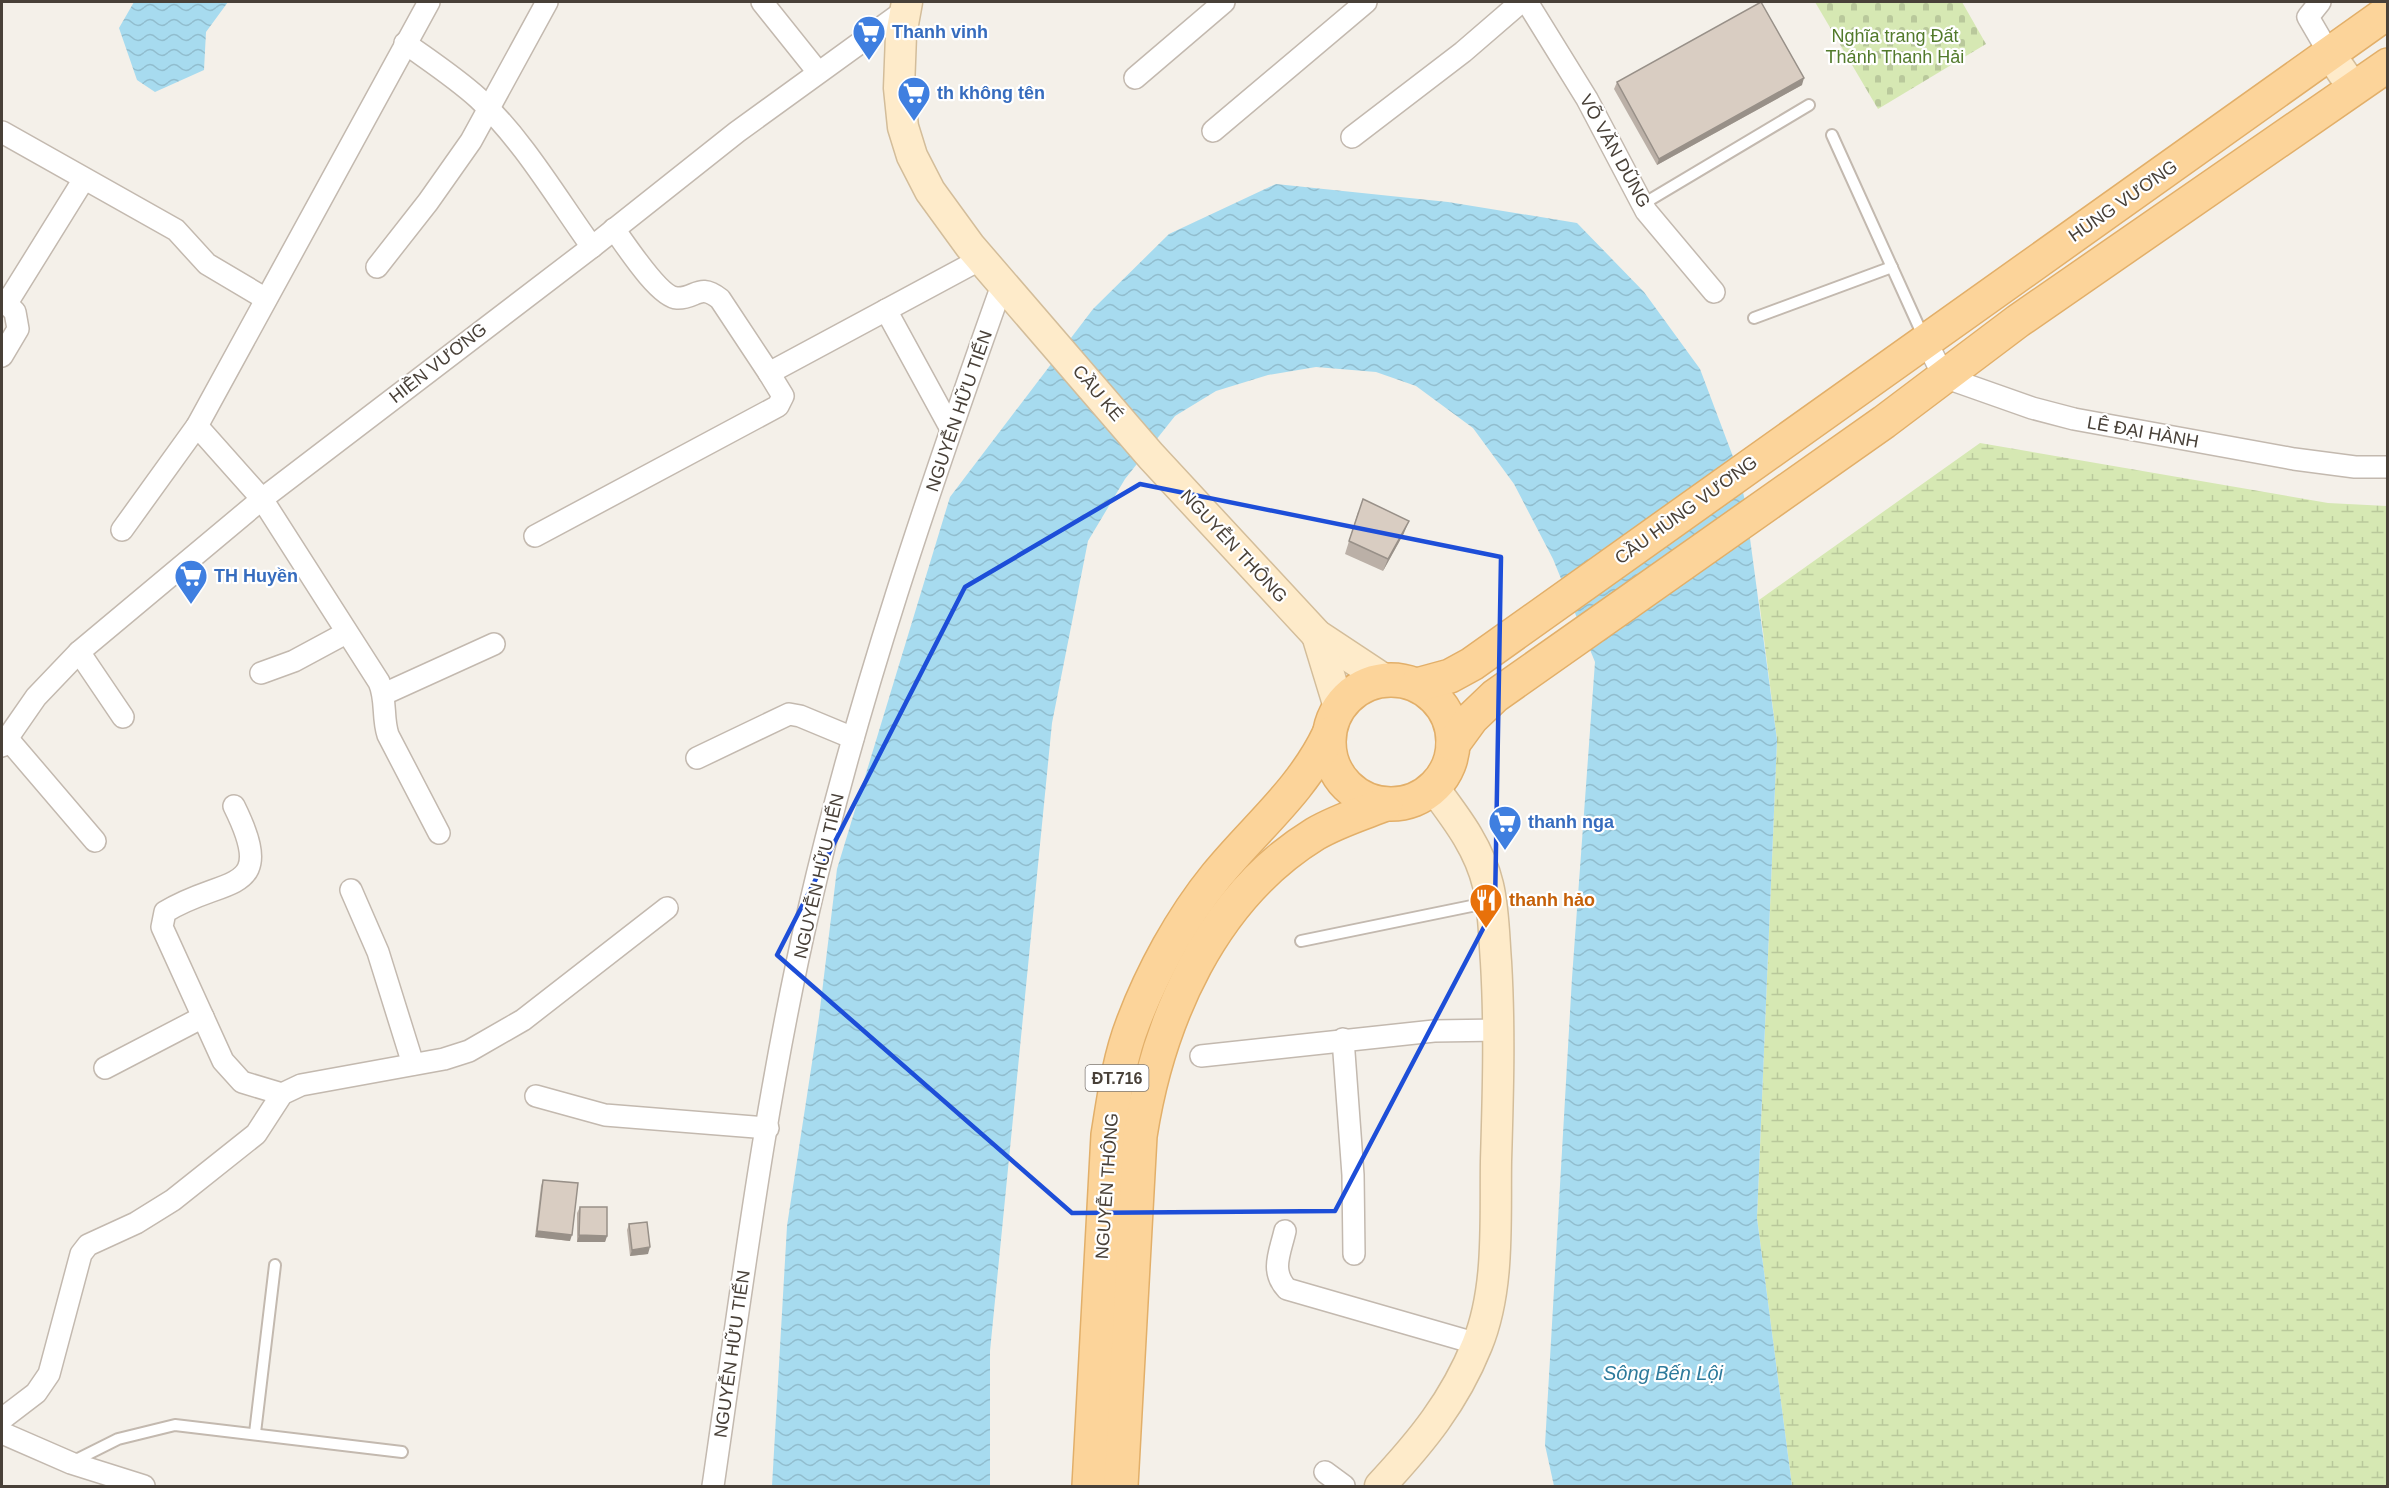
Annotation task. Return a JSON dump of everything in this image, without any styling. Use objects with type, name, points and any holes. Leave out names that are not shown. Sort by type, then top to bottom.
[{"type":"main road","name":"CẦU KÉ","points":[[905,6],[899,88],[903,127],[912,156],[930,191],[981,260],[1151,456]]},
{"type":"main road","name":"HÙNG VƯƠNG","points":[[1857,387],[1926,341],[2388,12]]},
{"type":"main road","points":[[2330,53],[2354,89]]},
{"type":"main road","points":[[1453,744],[1472,718],[1495,696],[1884,422],[2018,321],[2388,65]]},
{"type":"main road","name":"CẦU HÙNG VƯƠNG","points":[[1401,683],[1450,676],[1514,633],[1857,387]]},
{"type":"main road","name":"NGUYỄN THÔNG","points":[[1151,456],[1317,635],[1401,683]]},
{"type":"main road","name":"NGUYỄN THÔNG","points":[[1089,1486],[1108,1135],[1116,1083],[1132,1024],[1160,965],[1189,915],[1215,877],[1297,787],[1316,762],[1334,721],[1317,635]]},
{"type":"main road","points":[[1401,683],[1430,693],[1444,709],[1452,729],[1453,744],[1451,759],[1444,774],[1433,787],[1419,797],[1403,803],[1386,804],[1355,793],[1334,767],[1330,751],[1334,721],[1358,689],[1401,683]]},
{"type":"main road","points":[[1380,1486],[1427,1435],[1453,1395],[1478,1344],[1487,1314],[1493,1260],[1500,1030],[1491,902],[1478,856],[1463,827],[1433,787]]},
{"type":"main road","name":"NGUYỄN THÔNG","points":[[1121,1486],[1140,1136],[1147,1090],[1164,1036],[1194,970],[1222,922],[1253,884],[1283,856],[1317,833],[1386,804]]},
{"type":"street","points":[[122,530],[197,426],[429,2]]},
{"type":"street","points":[[377,267],[471,141],[548,2]]},
{"type":"street","points":[[762,2],[818,72]]},
{"type":"street","points":[[1135,78],[1224,2]]},
{"type":"street","points":[[1213,131],[1366,2]]},
{"type":"street","points":[[1352,137],[1463,52],[1521,2]]},
{"type":"street","name":"VÕ VĂN DŨNG","points":[[1527,2],[1587,99],[1643,204],[1714,292]]},
{"type":"street","points":[[2320,2],[2308,17],[2330,53]]},
{"type":"street","name":"HIỀN VƯƠNG","points":[[4,742],[42,691],[79,652],[262,499],[592,247],[737,132],[905,6]]},
{"type":"street","points":[[405,43],[477,97],[489,109],[592,247]]},
{"type":"street","points":[[2,132],[176,230],[207,264],[266,299]]},
{"type":"street","points":[[2,356],[18,329],[15,312],[4,301],[84,179]]},
{"type":"street","points":[[535,536],[778,406],[783,396],[720,299],[712,292],[702,290],[677,298],[670,296],[658,286],[614,229]]},
{"type":"street","points":[[769,373],[981,260]]},
{"type":"street","name":"NGUYỄN HỮU TIẾN","points":[[713,1486],[754,1197],[808,912],[853,738],[951,429],[1002,285]]},
{"type":"street","points":[[886,310],[951,429]]},
{"type":"street","points":[[1926,341],[1944,376]]},
{"type":"street","name":"LÊ ĐẠI HÀNH","points":[[1944,376],[2074,419],[2294,459],[2355,467],[2388,466]]},
{"type":"street","points":[[197,426],[262,499],[384,694],[383,721],[388,735],[439,833]]},
{"type":"street","points":[[261,673],[294,661],[346,633]]},
{"type":"street","points":[[384,694],[494,644]]},
{"type":"street","points":[[79,652],[123,717]]},
{"type":"street","points":[[697,758],[789,714],[801,716],[853,738]]},
{"type":"street","points":[[4,742],[95,841]]},
{"type":"street","points":[[234,806],[249,837],[252,858],[247,872],[229,886],[186,898],[165,912],[162,927],[223,1061],[242,1082],[255,1088],[282,1094]]},
{"type":"street","points":[[351,890],[378,952],[413,1064]]},
{"type":"street","points":[[2,1419],[36,1393],[49,1374],[81,1254],[88,1245],[136,1223],[173,1200],[256,1134],[282,1094],[301,1085],[444,1059],[469,1051],[523,1020],[667,908]]},
{"type":"street","points":[[105,1068],[203,1017]]},
{"type":"street","points":[[1201,1056],[1342,1039],[1434,1031],[1500,1030]]},
{"type":"street","points":[[1342,1039],[1353,1175],[1354,1254]]},
{"type":"street","points":[[536,1096],[605,1115],[768,1128]]},
{"type":"street","points":[[1285,1231],[1275,1269],[1280,1281],[1287,1289],[1478,1344]]},
{"type":"street","points":[[2,1433],[71,1463],[92,1479],[144,1486]]},
{"type":"street","points":[[1324,1472],[1344,1486]]},
{"type":"lane","points":[[1643,204],[1809,105]]},
{"type":"lane","points":[[1832,135],[1926,341]]},
{"type":"lane","points":[[1754,318],[1892,267]]},
{"type":"lane","points":[[1300,941],[1491,902]]},
{"type":"lane","points":[[255,1433],[275,1265]]},
{"type":"lane","points":[[71,1463],[118,1439],[175,1425],[402,1452]]},
{"type":"highlighted area","points":[[1140,484],[1501,557],[1495,906],[1335,1211],[1072,1213],[777,955],[965,587]]},
{"type":"green space","name":"Nghĩa trang Đất Thánh Thanh Hải","points":[[1815,2],[1962,2],[1986,44],[1878,109]]},
{"type":"green space","points":[[1980,443],[2328,503],[2387,506],[2387,1486],[1792,1486],[1757,1218],[1777,740],[1759,600]]},
{"type":"water","points":[[134,2],[228,2],[206,32],[204,70],[155,92],[137,80],[119,28]]},
{"type":"water","name":"Sông Bến Lội","points":[[1276,184],[1448,202],[1577,223],[1644,292],[1700,369],[1738,470],[1745,501],[1777,740],[1757,1218],[1792,1486],[1554,1486],[1545,1445],[1572,978],[1595,662],[1553,559],[1514,484],[1473,428],[1416,386],[1376,372],[1316,367],[1268,375],[1216,391],[1175,416],[1125,479],[1088,541],[1052,723],[990,1351],[990,1486],[772,1486],[787,1226],[819,1017],[837,869],[950,497],[1093,309],[1169,234]]},
{"type":"building","points":[[1761,2],[1804,78],[1659,159],[1617,82]]},
{"type":"building","points":[[1363,499],[1409,521],[1388,559],[1349,541]]},
{"type":"building","points":[[543,1180],[578,1183],[572,1235],[537,1231]]},
{"type":"building","points":[[580,1207],[607,1207],[607,1236],[579,1235]]},
{"type":"building","points":[[647,1222],[650,1247],[632,1250],[629,1224]]},
{"type":"place","name":"Thanh vinh","points":[[869,61]]},
{"type":"place","name":"th không tên","points":[[914,122]]},
{"type":"place","name":"TH Huyền","points":[[191,605]]},
{"type":"place","name":"thanh nga","points":[[1505,851]]},
{"type":"place","name":"thanh hảo","points":[[1486,929]]}]
